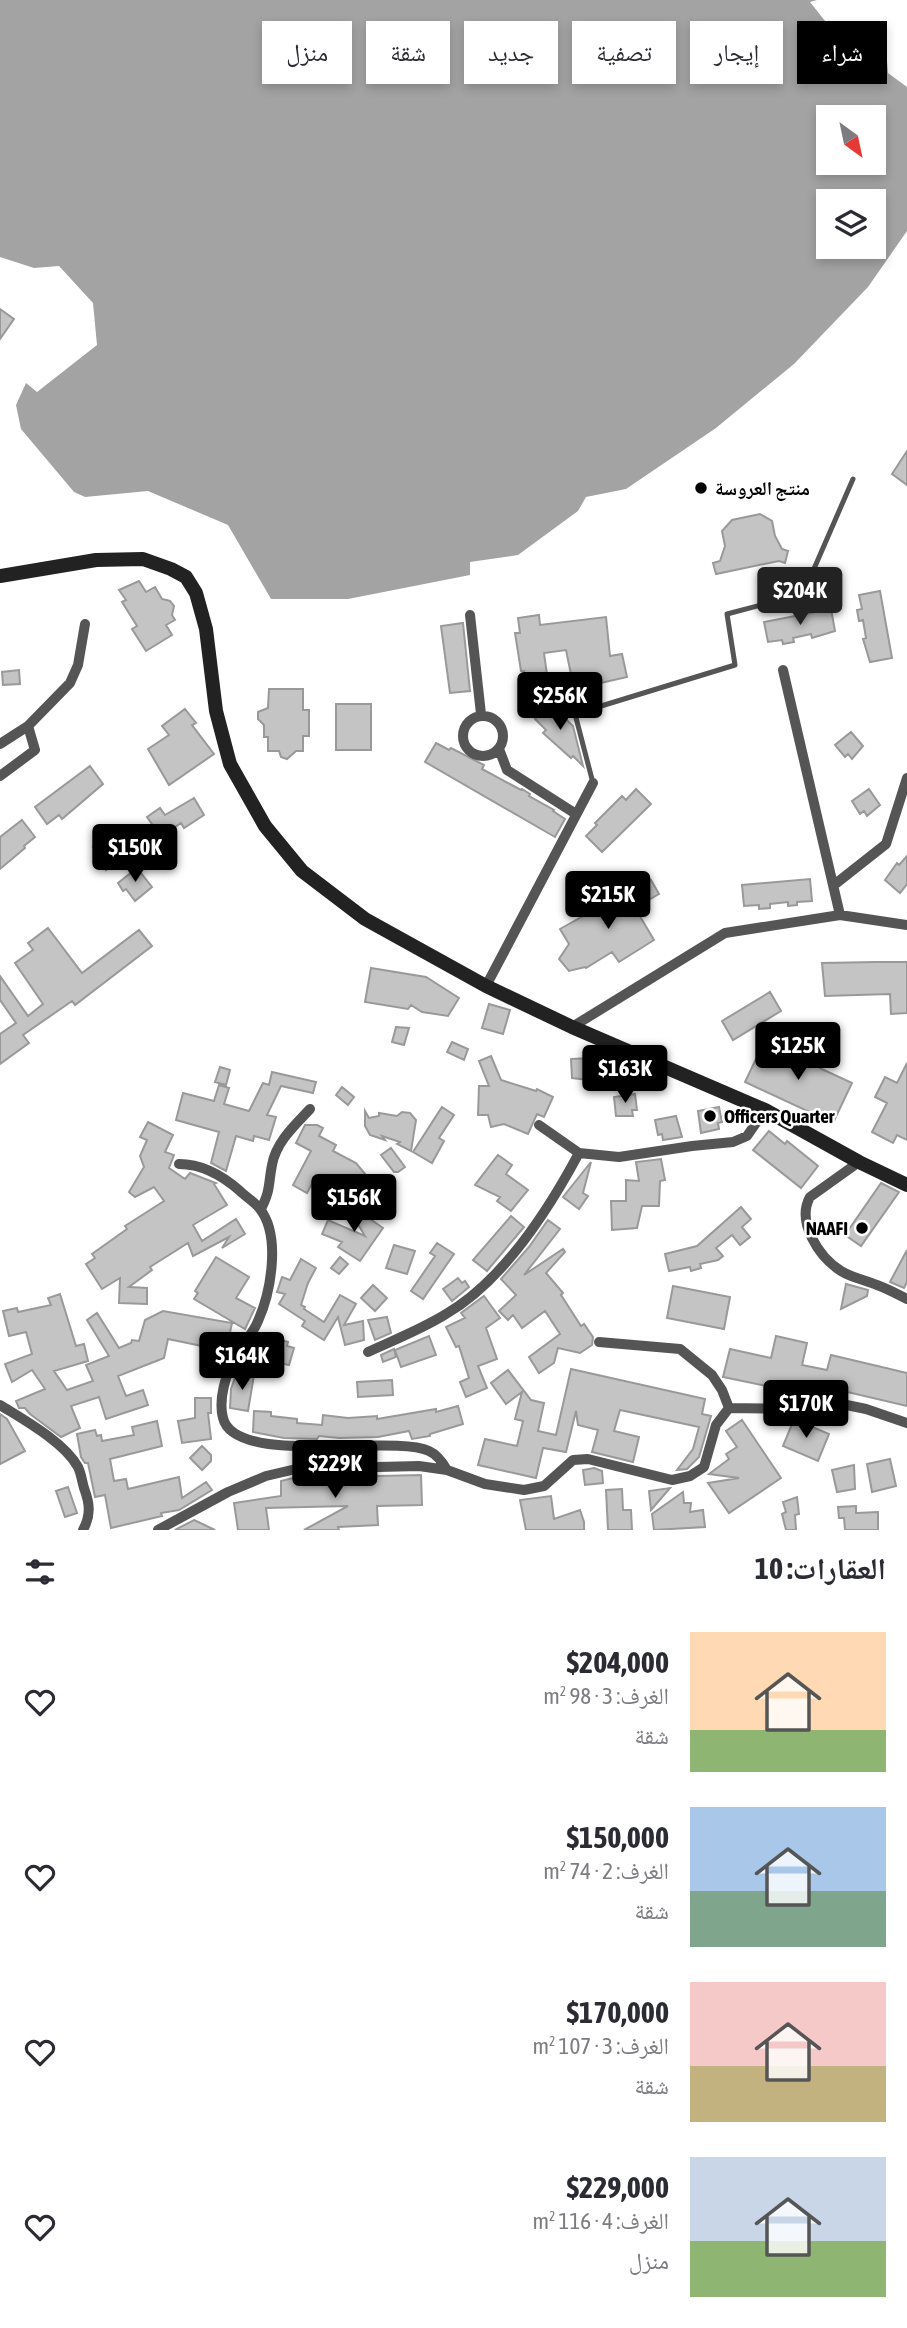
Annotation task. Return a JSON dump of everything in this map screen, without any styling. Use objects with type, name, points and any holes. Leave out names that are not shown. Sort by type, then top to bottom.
[{"type":"main road","points":[[0,576],[96,560],[143,559],[186,577],[196,593],[206,629],[216,711],[230,764],[265,825],[302,871],[365,919],[486,986],[572,1027],[765,1110],[907,1185]]},
{"type":"street","points":[[470,615],[481,714]]},
{"type":"street","points":[[0,744],[28,726],[70,683],[78,665],[85,624]]},
{"type":"street","points":[[783,670],[840,915]]},
{"type":"street","points":[[499,749],[485,757],[469,752],[462,737],[467,722],[481,714],[497,719],[504,734],[499,749],[507,770],[576,814]]},
{"type":"street","points":[[0,776],[35,750],[28,726]]},
{"type":"street","points":[[834,885],[886,844],[907,778]]},
{"type":"street","points":[[486,986],[593,783]]},
{"type":"street","points":[[572,1027],[725,933],[840,915],[907,925]]},
{"type":"street","points":[[261,1209],[270,1191],[272,1164],[279,1147],[289,1130],[310,1109]]},
{"type":"street","points":[[539,1125],[579,1153],[620,1157],[733,1142],[747,1136],[765,1110]]},
{"type":"street","points":[[368,1352],[448,1314],[480,1289],[524,1241],[560,1188],[579,1153]]},
{"type":"street","points":[[859,1162],[810,1197],[806,1204],[805,1221],[808,1231],[824,1256],[842,1271],[907,1299]]},
{"type":"street","points":[[179,1164],[206,1169],[226,1179],[261,1209],[274,1248],[269,1282],[258,1322],[234,1358],[221,1397],[223,1420],[234,1433],[266,1445],[429,1451],[442,1461],[447,1470]]},
{"type":"street","points":[[599,1342],[680,1349],[712,1375],[729,1408]]},
{"type":"street","points":[[729,1408],[786,1409],[810,1403],[832,1402],[866,1409],[907,1423]]},
{"type":"street","points":[[0,1405],[29,1423],[78,1467],[90,1517],[83,1530]]},
{"type":"street","points":[[158,1530],[228,1492],[266,1476],[296,1469],[419,1465],[447,1470],[485,1485],[524,1490],[544,1486],[573,1460],[588,1459],[672,1480],[690,1476],[704,1467],[716,1426],[729,1408]]},
{"type":"lane","points":[[593,783],[575,714],[735,665],[727,614],[803,594],[853,479]]},
{"type":"shaded area","points":[[0,0],[817,0],[810,2],[825,21],[797,21],[797,84],[887,84],[887,61],[888,73],[907,87],[907,231],[868,287],[794,364],[716,428],[626,489],[586,497],[578,511],[518,555],[470,562],[470,575],[348,599],[271,599],[228,525],[148,491],[85,497],[74,492],[21,429],[16,405],[26,383],[37,392],[97,345],[93,303],[59,266],[34,268],[0,257]]},
{"type":"building","points":[[0,309],[14,319],[0,339]]},
{"type":"building","points":[[907,451],[907,485],[892,474]]},
{"type":"building","points":[[760,514],[772,521],[775,536],[782,549],[788,551],[785,563],[779,561],[716,574],[713,563],[720,561],[725,546],[722,531],[732,520]]},
{"type":"building","points":[[139,581],[146,592],[155,587],[162,599],[170,601],[174,606],[172,615],[175,620],[166,625],[172,635],[146,651],[132,629],[137,626],[122,602],[126,600],[119,590]]},
{"type":"building","points":[[880,591],[892,658],[870,662],[863,639],[866,638],[863,620],[859,621],[857,610],[862,609],[859,595]]},
{"type":"building","points":[[831,609],[835,631],[812,638],[811,634],[793,638],[794,642],[783,644],[782,640],[768,642],[764,622]]},
{"type":"building","points":[[539,615],[540,625],[606,617],[610,656],[622,654],[627,677],[574,689],[566,650],[544,653],[548,682],[526,686],[515,633],[520,633],[518,618]]},
{"type":"building","points":[[463,623],[470,691],[450,693],[441,626]]},
{"type":"building","points":[[19,670],[20,684],[3,685],[2,672]]},
{"type":"building","points":[[269,689],[303,689],[303,710],[309,710],[309,736],[303,736],[303,751],[296,751],[287,759],[281,757],[279,751],[268,751],[268,737],[264,737],[264,725],[258,719],[258,712],[268,708]]},
{"type":"building","points":[[336,704],[371,704],[371,750],[336,750]]},
{"type":"building","points":[[550,704],[573,726],[583,766],[543,733],[546,730],[535,719]]},
{"type":"building","points":[[185,709],[196,723],[192,725],[214,754],[169,785],[148,749],[169,735],[162,726]]},
{"type":"building","points":[[851,732],[863,746],[852,759],[848,754],[845,757],[835,745]]},
{"type":"building","points":[[436,743],[484,765],[482,769],[522,789],[554,810],[565,819],[555,837],[425,762]]},
{"type":"building","points":[[90,766],[103,784],[62,819],[59,815],[47,824],[35,807]]},
{"type":"building","points":[[636,789],[651,804],[602,852],[586,836],[622,796],[626,800]]},
{"type":"building","points":[[869,789],[880,805],[867,816],[864,811],[860,814],[852,801]]},
{"type":"building","points":[[194,798],[204,815],[184,828],[181,823],[161,837],[147,817],[160,808],[165,815]]},
{"type":"building","points":[[22,820],[35,837],[0,869],[0,837]]},
{"type":"building","points":[[109,834],[126,854],[106,870],[99,862],[103,859],[93,847]]},
{"type":"building","points":[[907,856],[907,884],[900,893],[885,880],[897,863],[899,865]]},
{"type":"building","points":[[137,868],[152,887],[135,901],[118,883]]},
{"type":"building","points":[[810,879],[812,901],[788,906],[788,902],[770,904],[770,908],[759,909],[759,905],[744,906],[742,885]]},
{"type":"building","points":[[651,880],[659,894],[635,908],[654,940],[619,962],[612,952],[586,968],[569,971],[559,959],[569,944],[560,929],[601,906],[603,909]]},
{"type":"building","points":[[48,928],[82,973],[139,930],[152,946],[75,1005],[72,1001],[23,1035],[29,1043],[0,1064],[0,1034],[16,1023],[0,1000],[0,976],[28,1016],[43,1004],[15,963],[33,950],[28,943]]},
{"type":"building","points":[[907,962],[907,1013],[891,1014],[890,994],[825,996],[822,963]]},
{"type":"building","points":[[371,968],[426,977],[459,998],[448,1016],[422,1012],[411,1005],[408,1009],[365,1002]]},
{"type":"building","points":[[770,992],[781,1011],[733,1040],[722,1021]]},
{"type":"building","points":[[489,1004],[510,1010],[503,1034],[482,1028]]},
{"type":"building","points":[[396,1027],[409,1028],[404,1045],[392,1042]]},
{"type":"building","points":[[452,1042],[468,1049],[464,1060],[447,1052]]},
{"type":"building","points":[[764,1042],[852,1083],[833,1123],[745,1082]]},
{"type":"building","points":[[491,1056],[501,1080],[536,1091],[537,1089],[553,1097],[544,1117],[537,1114],[528,1134],[504,1124],[491,1127],[488,1115],[478,1115],[479,1086],[489,1086],[479,1061]]},
{"type":"building","points":[[592,1058],[593,1073],[589,1073],[589,1080],[572,1078],[571,1059]]},
{"type":"building","points":[[907,1063],[907,1140],[897,1135],[893,1143],[872,1132],[887,1103],[875,1097],[885,1077],[897,1083]]},
{"type":"building","points":[[220,1067],[230,1070],[226,1085],[215,1082]]},
{"type":"building","points":[[272,1072],[316,1082],[313,1093],[281,1086],[267,1115],[276,1117],[269,1140],[254,1136],[253,1141],[236,1136],[226,1171],[211,1163],[219,1132],[176,1120],[183,1093],[214,1101],[219,1085],[229,1088],[224,1104],[249,1111],[263,1083],[269,1085]]},
{"type":"building","points":[[342,1087],[354,1097],[348,1105],[336,1095]]},
{"type":"building","points":[[635,1094],[637,1110],[632,1110],[633,1116],[616,1116],[614,1097]]},
{"type":"building","points":[[442,1107],[454,1115],[439,1138],[444,1141],[432,1163],[413,1152]]},
{"type":"building","name":"Officers Quarter","points":[[719,1107],[722,1122],[718,1123],[719,1129],[701,1133],[698,1111]]},
{"type":"building","points":[[365,1111],[369,1118],[379,1116],[379,1113],[397,1116],[402,1112],[410,1113],[416,1120],[411,1151],[397,1144],[400,1142],[370,1135],[365,1126]]},
{"type":"building","name":"Officers Quarter","points":[[676,1116],[682,1137],[663,1140],[662,1134],[658,1135],[655,1120]]},
{"type":"building","points":[[148,1122],[173,1135],[165,1152],[174,1155],[169,1168],[185,1179],[190,1173],[216,1183],[214,1184],[227,1205],[193,1225],[202,1241],[236,1219],[245,1234],[222,1248],[229,1237],[193,1256],[188,1243],[150,1267],[152,1270],[129,1287],[147,1288],[147,1304],[119,1303],[120,1278],[102,1289],[86,1264],[95,1258],[92,1254],[127,1229],[125,1226],[164,1201],[154,1187],[135,1197],[129,1192],[144,1167],[140,1156],[147,1140],[140,1137]]},
{"type":"building","points":[[305,1125],[323,1128],[319,1136],[336,1145],[333,1151],[356,1163],[376,1187],[367,1193],[344,1190],[343,1195],[314,1180],[307,1193],[293,1185],[311,1151],[296,1143]]},
{"type":"building","points":[[769,1131],[785,1144],[787,1141],[818,1166],[801,1188],[753,1150]]},
{"type":"building","points":[[391,1148],[405,1167],[398,1172],[394,1172],[381,1155]]},
{"type":"building","points":[[498,1155],[512,1165],[506,1174],[528,1190],[511,1211],[497,1201],[500,1197],[475,1185]]},
{"type":"building","points":[[661,1159],[665,1180],[660,1181],[659,1206],[642,1206],[637,1228],[612,1230],[611,1201],[626,1201],[626,1180],[639,1181],[636,1162]]},
{"type":"building","points":[[591,1162],[583,1193],[588,1196],[579,1209],[563,1197]]},
{"type":"building","points":[[881,1183],[899,1192],[861,1246],[845,1235]]},
{"type":"building","points":[[343,1200],[383,1228],[360,1261],[338,1247],[342,1242],[322,1234],[328,1220],[365,1236]]},
{"type":"building","points":[[741,1207],[751,1219],[742,1227],[750,1237],[740,1245],[732,1235],[716,1248],[723,1256],[718,1260],[700,1264],[701,1268],[669,1271],[665,1254],[697,1246]]},
{"type":"building","points":[[511,1216],[524,1227],[487,1271],[473,1260]]},
{"type":"building","points":[[548,1220],[560,1229],[524,1275],[563,1249],[565,1252],[546,1273],[563,1293],[561,1295],[581,1326],[584,1324],[593,1337],[592,1345],[580,1353],[558,1348],[554,1363],[539,1373],[529,1357],[560,1334],[545,1311],[522,1328],[513,1315],[508,1320],[499,1311],[516,1295],[501,1279]]},
{"type":"building","points":[[437,1243],[454,1254],[423,1299],[411,1291],[435,1256],[430,1253]]},
{"type":"building","points":[[394,1245],[415,1251],[407,1274],[386,1268]]},
{"type":"building","points":[[907,1250],[907,1282],[904,1288],[890,1282]]},
{"type":"building","points":[[216,1257],[249,1277],[236,1298],[255,1308],[245,1329],[194,1299],[198,1293],[195,1291]]},
{"type":"building","points":[[340,1257],[348,1264],[339,1274],[331,1268]]},
{"type":"building","points":[[301,1259],[316,1268],[301,1305],[304,1309],[324,1322],[340,1295],[356,1304],[344,1325],[363,1321],[364,1340],[345,1345],[338,1317],[324,1340],[302,1326],[305,1321],[279,1304],[285,1294],[277,1292],[282,1277],[290,1280]]},
{"type":"building","points":[[458,1278],[462,1283],[465,1281],[469,1287],[452,1301],[443,1289]]},
{"type":"building","points":[[846,1284],[868,1290],[867,1296],[841,1309]]},
{"type":"building","points":[[373,1285],[387,1298],[375,1311],[361,1298]]},
{"type":"building","points":[[673,1286],[730,1297],[724,1329],[667,1318]]},
{"type":"building","points":[[60,1294],[76,1346],[84,1344],[88,1361],[54,1371],[67,1390],[93,1381],[86,1365],[109,1356],[87,1320],[97,1313],[119,1348],[132,1340],[139,1341],[145,1320],[163,1311],[232,1323],[226,1351],[168,1339],[164,1358],[118,1376],[126,1396],[143,1390],[148,1405],[106,1419],[99,1397],[71,1406],[80,1428],[61,1437],[25,1408],[19,1408],[16,1401],[45,1389],[32,1370],[12,1382],[5,1364],[32,1354],[26,1332],[9,1336],[3,1311],[17,1308],[18,1312],[51,1305],[48,1298]]},
{"type":"building","points":[[484,1296],[500,1318],[486,1328],[497,1359],[478,1366],[487,1388],[466,1397],[460,1382],[469,1378],[459,1346],[456,1347],[446,1327],[465,1318],[461,1313]]},
{"type":"building","points":[[387,1317],[391,1333],[375,1340],[368,1320]]},
{"type":"building","points":[[429,1336],[436,1355],[401,1367],[395,1350]]},
{"type":"building","points":[[776,1336],[807,1343],[802,1365],[827,1370],[831,1355],[907,1373],[907,1406],[809,1383],[806,1394],[723,1377],[730,1349],[771,1358]]},
{"type":"building","points":[[277,1339],[288,1342],[287,1346],[294,1348],[289,1365],[263,1359],[267,1349]]},
{"type":"building","points":[[394,1349],[396,1357],[383,1362],[381,1355]]},
{"type":"building","points":[[571,1369],[705,1399],[702,1414],[711,1416],[699,1457],[687,1469],[677,1470],[693,1449],[699,1427],[620,1410],[614,1431],[639,1437],[633,1462],[592,1452],[598,1430],[578,1425],[576,1411],[566,1452],[543,1448],[536,1478],[478,1465],[485,1439],[517,1446],[523,1421],[515,1419],[522,1392],[506,1404],[491,1383],[508,1370],[531,1400],[544,1403],[538,1431],[556,1435]]},
{"type":"building","points":[[237,1372],[254,1375],[248,1411],[230,1408],[231,1389]]},
{"type":"building","points":[[392,1380],[393,1395],[358,1397],[357,1382]]},
{"type":"building","points":[[195,1398],[211,1398],[211,1413],[208,1413],[211,1439],[182,1443],[178,1421],[195,1418]]},
{"type":"building","points":[[458,1406],[463,1424],[430,1436],[412,1439],[409,1431],[378,1437],[319,1436],[317,1439],[284,1438],[253,1432],[254,1411],[271,1412],[271,1416],[297,1419],[297,1423],[322,1425],[323,1415],[348,1418],[377,1416],[377,1419],[436,1409],[436,1412]]},
{"type":"building","points":[[0,1414],[7,1419],[25,1451],[0,1464]]},
{"type":"building","points":[[794,1419],[829,1434],[818,1461],[783,1446]]},
{"type":"building","points":[[742,1420],[781,1478],[729,1513],[708,1483],[739,1478],[709,1474],[729,1459],[726,1454],[737,1447],[726,1431]]},
{"type":"building","points":[[157,1421],[162,1446],[110,1459],[114,1481],[126,1479],[128,1489],[179,1477],[182,1498],[206,1482],[212,1490],[179,1510],[111,1528],[105,1495],[95,1497],[88,1463],[81,1457],[77,1434],[95,1430],[97,1436],[101,1435],[102,1441],[134,1435],[132,1427]]},
{"type":"building","points":[[202,1446],[211,1455],[211,1461],[202,1470],[190,1458]]},
{"type":"building","points":[[890,1459],[896,1486],[872,1492],[867,1464]]},
{"type":"building","points":[[854,1465],[855,1489],[837,1492],[832,1470]]},
{"type":"building","points":[[594,1468],[602,1471],[603,1483],[585,1485],[583,1470]]},
{"type":"building","points":[[421,1475],[422,1505],[377,1506],[378,1525],[338,1527],[339,1530],[304,1530],[348,1506],[266,1508],[269,1530],[238,1530],[234,1503],[281,1496],[281,1481],[293,1478]]},
{"type":"building","points":[[68,1487],[77,1513],[65,1517],[56,1491]]},
{"type":"building","points":[[670,1488],[651,1510],[649,1491]]},
{"type":"building","points":[[622,1489],[623,1510],[631,1510],[632,1530],[608,1530],[606,1490]]},
{"type":"building","points":[[683,1492],[684,1503],[691,1503],[690,1512],[703,1510],[705,1527],[654,1530],[652,1514]]},
{"type":"building","points":[[551,1496],[554,1519],[580,1510],[584,1530],[526,1530],[520,1500]]},
{"type":"building","points":[[797,1497],[799,1514],[795,1515],[796,1530],[786,1530],[782,1514],[786,1512],[783,1502]]},
{"type":"building","points":[[856,1506],[856,1513],[878,1512],[878,1530],[845,1530],[844,1518],[839,1518],[838,1507]]},
{"type":"building","points":[[194,1520],[215,1530],[175,1530]]},
{"type":"place","name":"منتج العروسة","points":[[701,488]]},
{"type":"place","name":"Officers Quarter","points":[[710,1116]]},
{"type":"place","name":"NAAFI","points":[[862,1228]]}]
